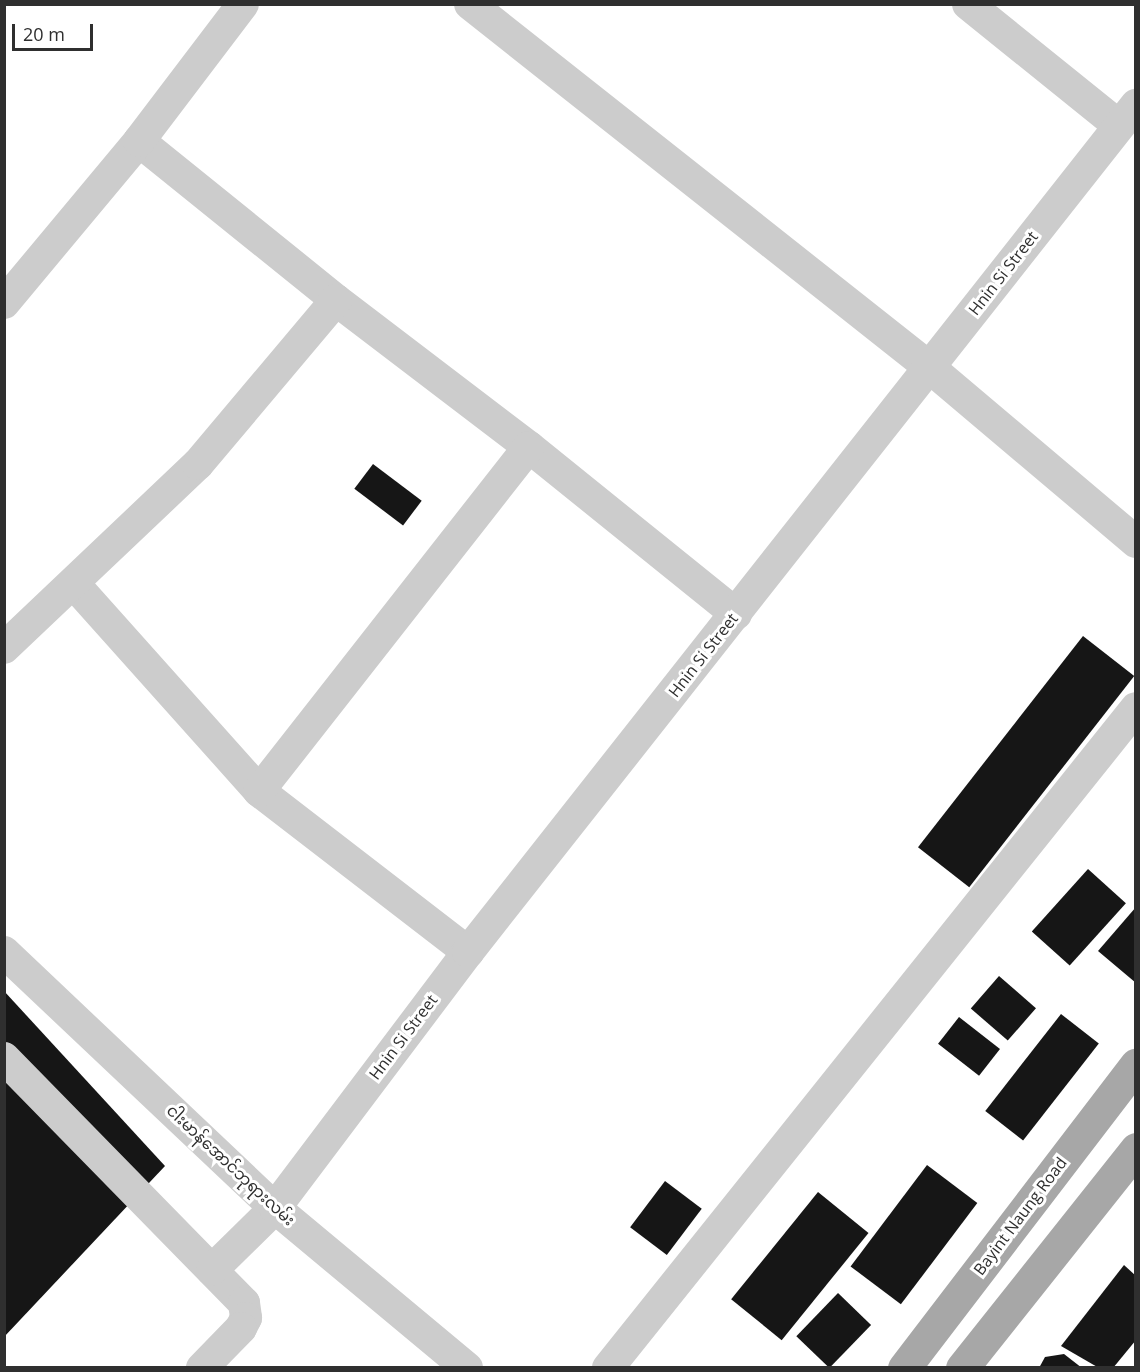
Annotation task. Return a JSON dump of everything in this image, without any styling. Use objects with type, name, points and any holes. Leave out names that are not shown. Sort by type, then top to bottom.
[{"type":"main road","name":"Bayint Naung Road","points":[[904,1368],[1136,1065]]},
{"type":"main road","points":[[962,1368],[1136,1149]]},
{"type":"street","points":[[4,303],[139,141],[243,4]]},
{"type":"street","points":[[470,4],[929,367],[1136,542]]},
{"type":"street","points":[[968,4],[1127,116]]},
{"type":"street","name":"Hnin Si Street","points":[[212,1270],[275,1208],[468,952],[1127,116]]},
{"type":"street","points":[[139,141],[336,300],[529,447],[735,615]]},
{"type":"street","points":[[4,648],[75,585],[198,464],[336,300]]},
{"type":"street","points":[[259,791],[529,447]]},
{"type":"street","points":[[75,585],[259,791],[468,952]]},
{"type":"street","points":[[608,1368],[1136,708]]},
{"type":"street","name":"ငါးမာန်အောင်ဘုရားလမ်း","points":[[4,952],[275,1208],[467,1368]]},
{"type":"street","points":[[4,1058],[244,1303],[246,1318],[241,1328],[202,1368]]},
{"type":"building","points":[[373,464],[422,501],[403,525],[354,489]]},
{"type":"building","points":[[1083,636],[1134,676],[969,887],[918,847]]},
{"type":"building","points":[[1088,869],[1126,903],[1070,966],[1032,931]]},
{"type":"building","points":[[1136,907],[1136,983],[1098,951]]},
{"type":"building","points":[[999,976],[1036,1008],[1008,1041],[971,1008]]},
{"type":"building","points":[[4,991],[165,1166],[4,1337]]},
{"type":"building","points":[[1061,1014],[1099,1044],[1023,1140],[985,1111]]},
{"type":"building","points":[[959,1017],[1000,1049],[979,1076],[938,1044]]},
{"type":"building","points":[[927,1165],[977,1203],[901,1304],[851,1266]]},
{"type":"building","points":[[665,1181],[702,1209],[667,1255],[630,1227]]},
{"type":"building","points":[[818,1192],[869,1233],[782,1340],[731,1299]]},
{"type":"building","points":[[1124,1265],[1136,1276],[1136,1340],[1113,1368],[1099,1368],[1061,1346]]},
{"type":"building","points":[[838,1293],[871,1325],[830,1368],[796,1336]]},
{"type":"building","points":[[1064,1354],[1082,1368],[1039,1368],[1045,1357]]}]
